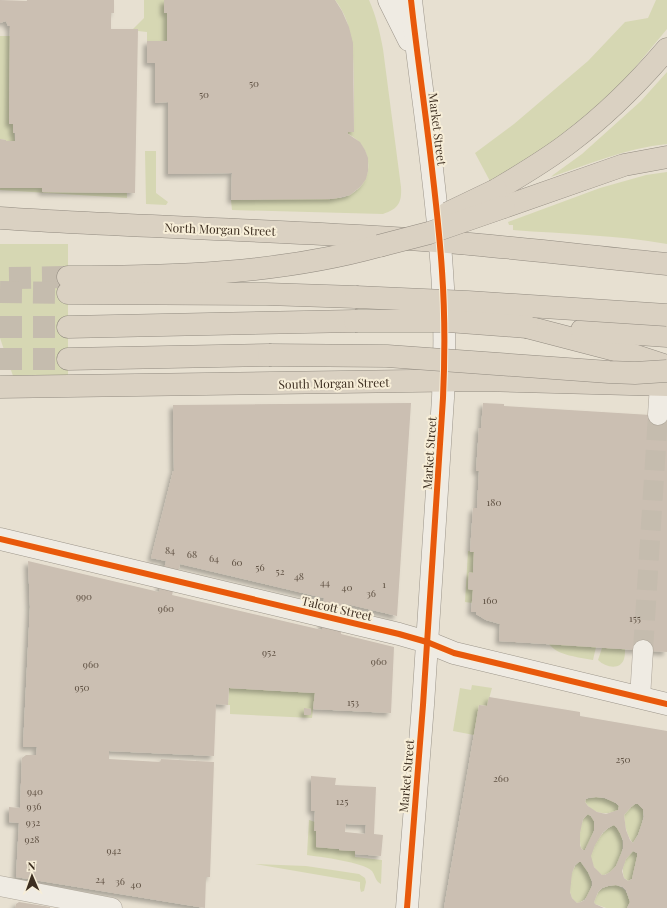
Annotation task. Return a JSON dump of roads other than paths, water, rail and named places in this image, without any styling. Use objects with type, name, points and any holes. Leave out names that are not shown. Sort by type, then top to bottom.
[{"type":"highway","points":[[500,198],[591,126],[634,85],[667,49]]},
{"type":"highway","points":[[667,157],[639,162],[500,198],[379,246],[342,256],[248,270],[152,275],[68,285],[468,302],[667,315]]},
{"type":"highway","name":"North Morgan Street","points":[[0,218],[94,224],[361,236],[440,242],[667,264]]},
{"type":"highway","points":[[68,326],[355,320],[448,321],[667,336]]},
{"type":"highway","points":[[527,327],[627,353],[665,377]]},
{"type":"highway","points":[[68,359],[269,355],[387,356],[635,373],[665,377]]},
{"type":"highway","name":"South Morgan Street","points":[[0,388],[444,381],[580,382],[665,377]]},
{"type":"street","points":[[390,0],[418,63]]},
{"type":"street","name":"Market Street","points":[[406,908],[427,642],[444,381],[444,317],[440,242],[411,0]]},
{"type":"street","points":[[658,415],[665,377]]},
{"type":"street","name":"Talcott Street","points":[[0,538],[427,642],[454,653],[667,704]]},
{"type":"street","points":[[640,698],[643,650]]},
{"type":"street","points":[[0,886],[112,908]]},
{"type":"tunnel","points":[[9,278],[68,277]]},
{"type":"tunnel","points":[[0,292],[68,293]]},
{"type":"tunnel","points":[[0,327],[68,327]]},
{"type":"tunnel","points":[[0,359],[68,359]]},
{"type":"tunnel","points":[[643,650],[658,415]]}]
